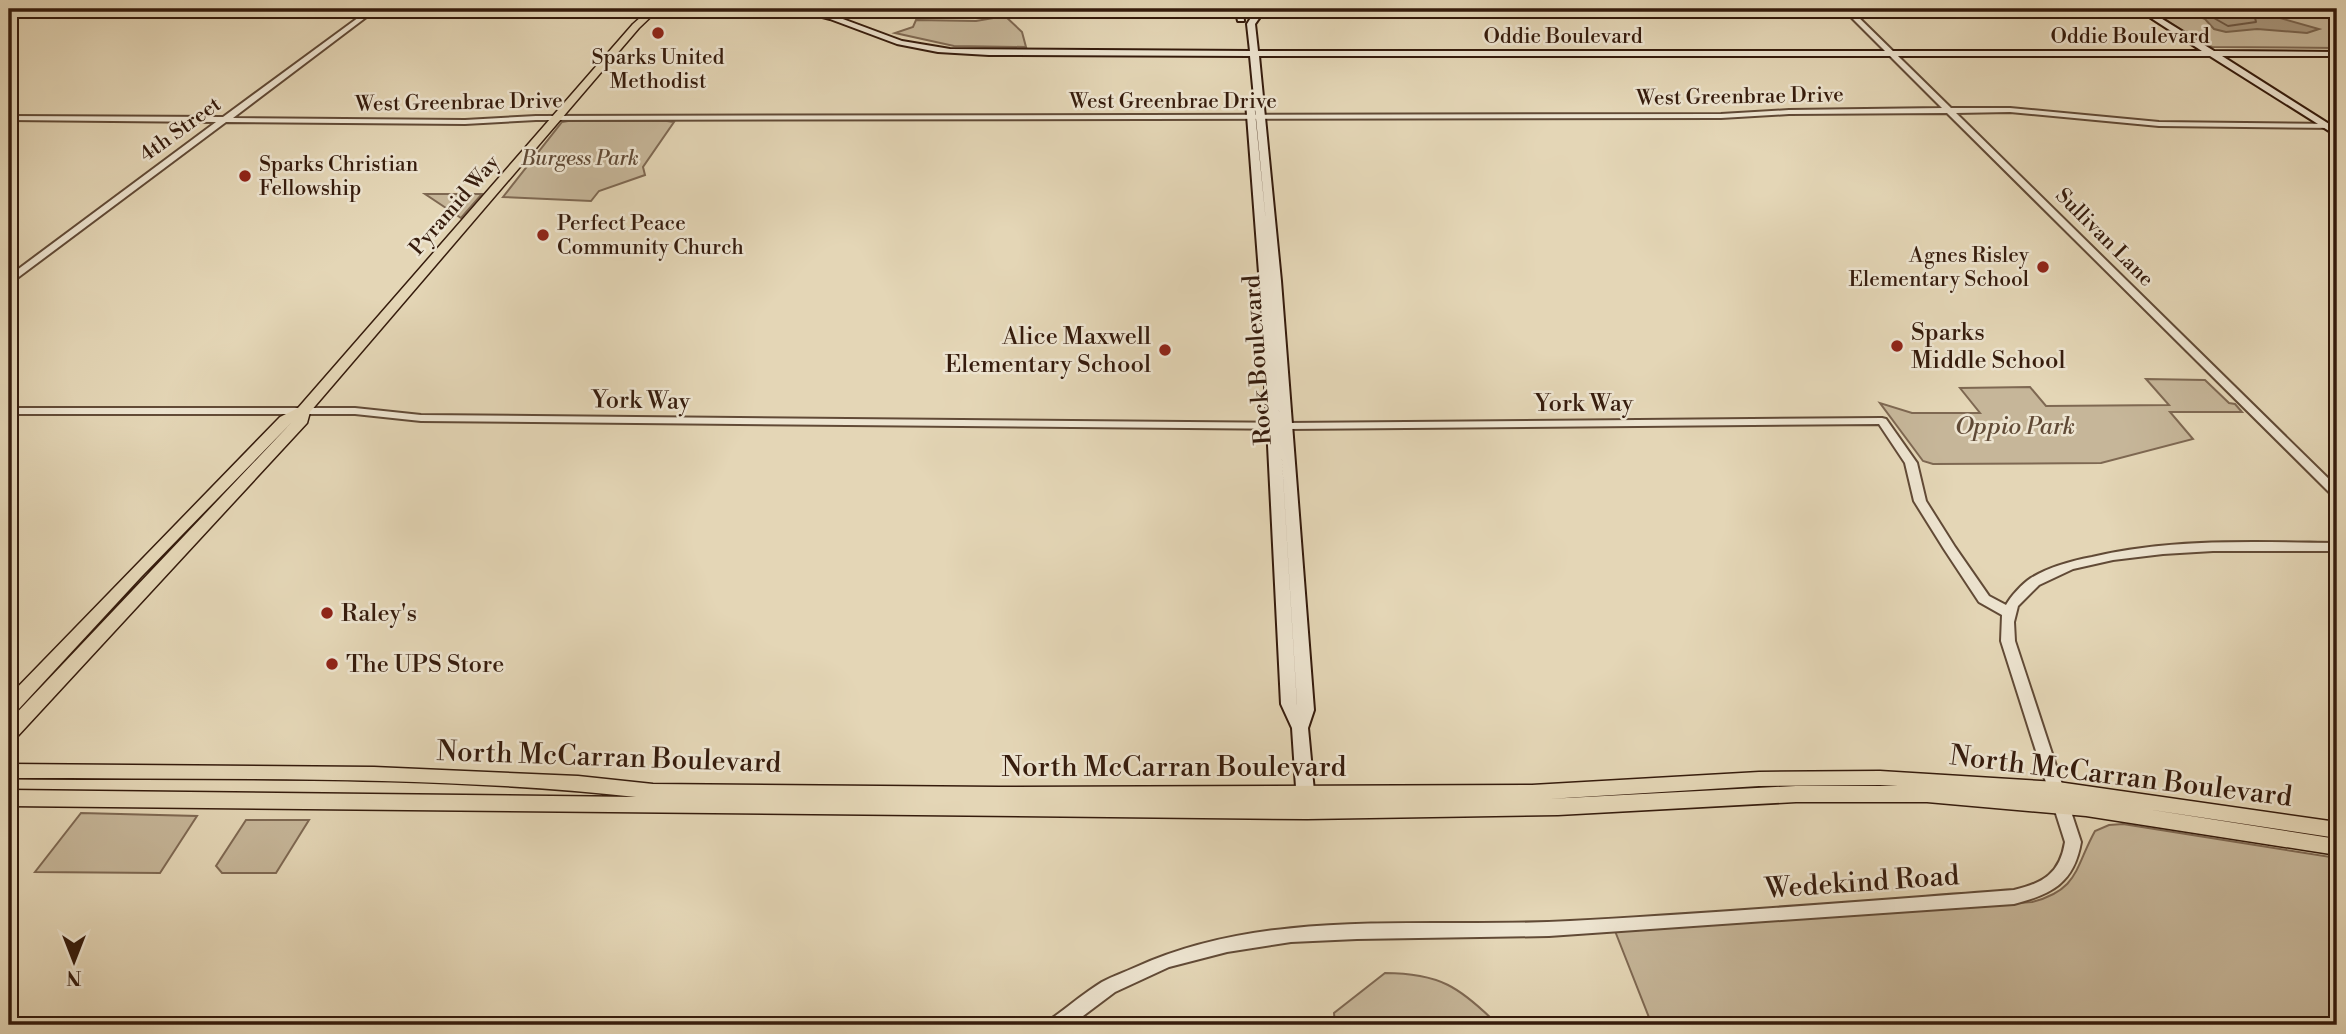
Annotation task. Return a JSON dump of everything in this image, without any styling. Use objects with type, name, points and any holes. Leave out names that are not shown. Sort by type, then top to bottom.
[{"type":"main road","name":"Pyramid Way","points":[[9,707],[135,573],[285,421],[303,411],[636,26],[650,11],[664,9]]},
{"type":"main road","name":"Oddie Boulevard","points":[[796,9],[843,19],[899,42],[947,51],[2205,52]]},
{"type":"main road","name":"Oddie Boulevard","points":[[819,9],[846,16],[897,38],[950,48],[1250,52]]},
{"type":"main road","name":"Rock Boulevard","points":[[1240,9],[1250,52]]},
{"type":"main road","name":"Rock Boulevard","points":[[1257,9],[1251,21],[1250,52],[1280,426],[1289,704],[1300,728],[1306,803]]},
{"type":"main road","points":[[1241,19],[1257,9],[1280,9]]},
{"type":"main road","points":[[2143,10],[2320,125],[2337,133]]},
{"type":"main road","points":[[2205,52],[2213,48],[2237,52]]},
{"type":"main road","points":[[2205,52],[2227,62],[2320,125],[2337,140]]},
{"type":"main road","points":[[2227,62],[2228,57],[2237,52]]},
{"type":"main road","name":"Oddie Boulevard","points":[[1892,53],[2337,53]]},
{"type":"main road","name":"Pyramid Way","points":[[9,733],[302,420],[303,411]]},
{"type":"main road","name":"North McCarran Boulevard","points":[[9,771],[326,773],[578,783],[653,792],[1569,807],[1847,793],[2061,797],[2337,830]]},
{"type":"main road","points":[[427,801],[457,792],[477,790],[493,779]]},
{"type":"main road","name":"North McCarran Boulevard","points":[[2061,797],[2337,847]]},
{"type":"main road","name":"North McCarran Boulevard","points":[[9,798],[1306,803]]},
{"type":"main road","points":[[9,806],[52,798]]},
{"type":"street","name":"4th Street","points":[[9,280],[374,9]]},
{"type":"street","name":"Sullivan Lane","points":[[1846,9],[2337,494]]},
{"type":"street","name":"West Greenbrae Drive","points":[[9,118],[465,122],[556,118],[1256,119],[2025,111],[2159,124],[2337,126]]},
{"type":"street","name":"York Way","points":[[9,411],[355,411],[421,418],[1280,426],[1882,421],[1911,463],[1920,501],[1950,549],[1984,599],[2009,613]]},
{"type":"street","points":[[2009,613],[2019,594],[2039,580],[2123,552],[2149,549],[2337,547]]},
{"type":"street","name":"Wedekind Road","points":[[1057,1025],[1093,999],[1152,966],[1256,939],[1326,933],[1553,929],[2001,898],[2033,892],[2053,884],[2062,876],[2072,853],[2072,834],[2008,640],[2009,613]]},
{"type":"green space","points":[[2150,9],[2337,9],[2337,48],[2212,47],[2199,42]]},
{"type":"green space","points":[[1005,16],[1022,32],[1026,47],[954,46],[895,33],[913,27],[916,20],[976,21]]},
{"type":"green space","name":"Burgess Park","points":[[562,122],[674,122],[643,167],[645,175],[599,191],[591,201],[503,197]]},
{"type":"green space","points":[[425,194],[482,194],[461,218]]},
{"type":"green space","name":"Oppio Park","points":[[2146,379],[2205,380],[2242,412],[2170,412],[2193,439],[2101,463],[1933,464],[1923,461],[1880,403],[1912,413],[1980,413],[1960,388],[2030,387],[2046,406],[2169,405]]},
{"type":"green space","points":[[81,813],[197,816],[160,873],[35,872]]},
{"type":"green space","points":[[246,820],[309,820],[276,873],[222,873],[216,866]]},
{"type":"green space","points":[[2123,824],[2337,858],[2337,1025],[1652,1025],[1615,931],[2032,902],[2059,891],[2067,884],[2074,876],[2095,831],[2109,825]]},
{"type":"green space","points":[[1385,973],[1420,976],[1448,985],[1472,1001],[1498,1025],[1335,1025],[1334,1013]]},
{"type":"water","points":[[2182,9],[2255,11],[2319,29],[2307,33],[2257,29],[2226,32],[2214,29],[2205,19]]},
{"type":"place","name":"Sparks United Methodist","points":[[658,33]]},
{"type":"place","name":"Sparks Christian Fellowship","points":[[245,176]]},
{"type":"place","name":"Perfect Peace Community Church","points":[[543,235]]},
{"type":"place","name":"Agnes Risley Elementary School","points":[[2043,267]]},
{"type":"place","name":"Sparks Middle School","points":[[1897,346]]},
{"type":"place","name":"Alice Maxwell Elementary School","points":[[1165,350]]},
{"type":"place","name":"Raley's","points":[[327,613]]},
{"type":"place","name":"The UPS Store","points":[[332,664]]}]
